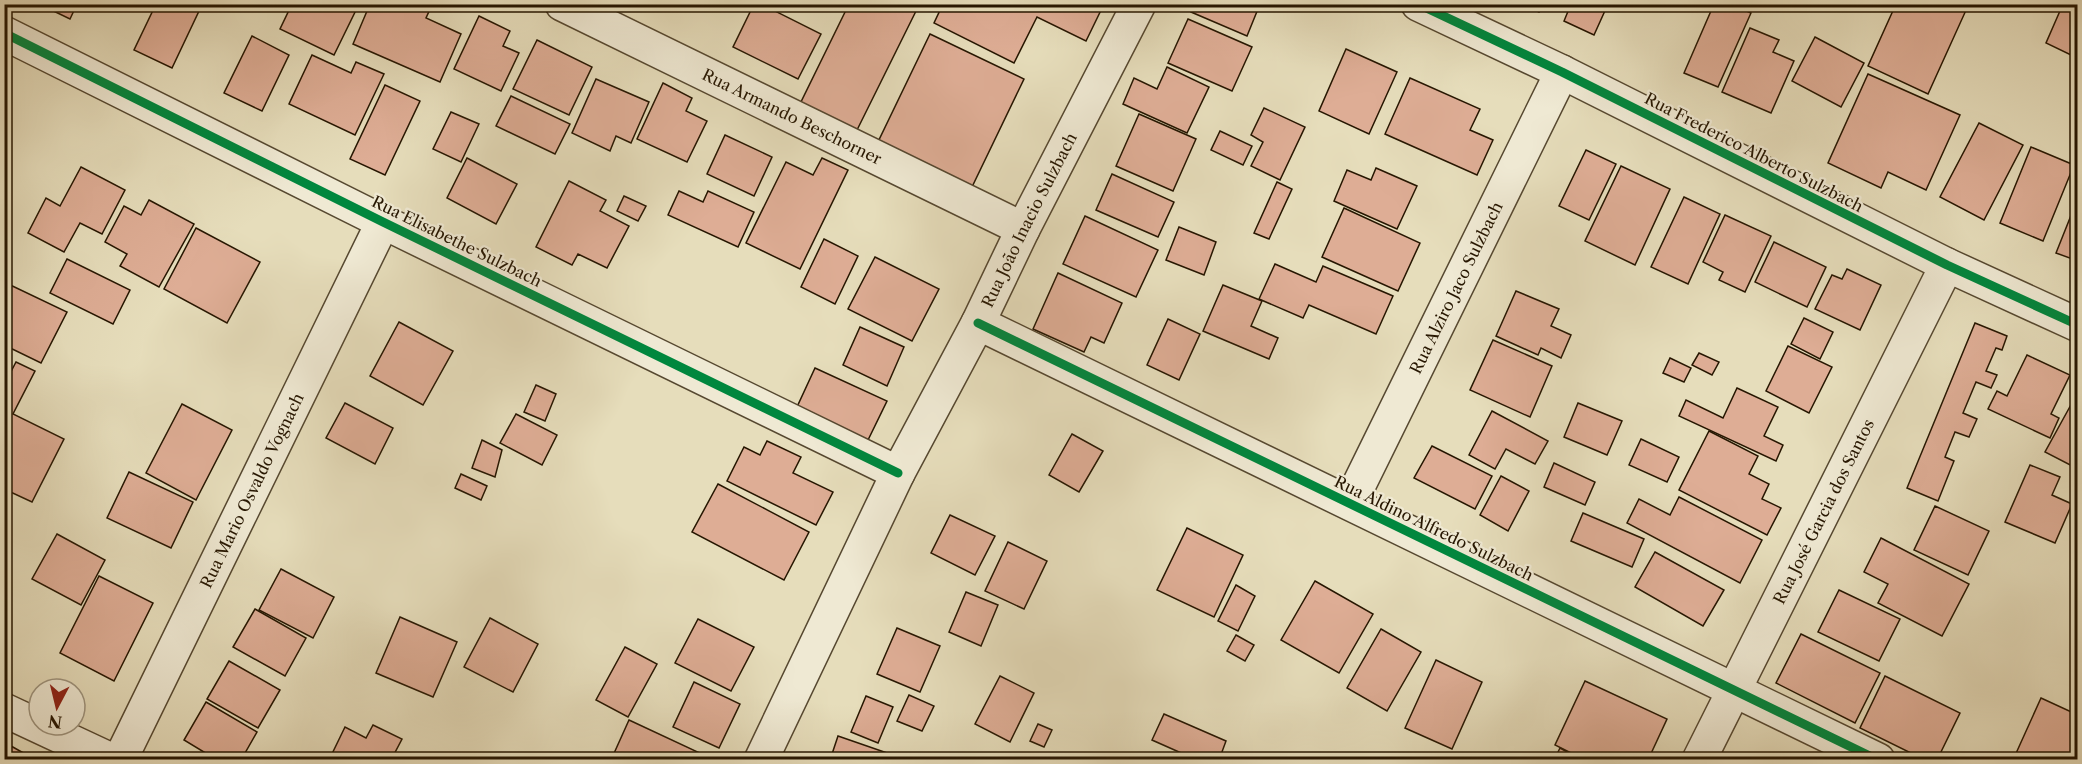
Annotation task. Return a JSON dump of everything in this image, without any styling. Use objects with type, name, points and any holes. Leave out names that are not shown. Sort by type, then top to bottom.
[{"type":"street","name":"Rua Armando Beschorner","points":[[562,4],[1023,230]]},
{"type":"street","name":"Rua João Inacio Sulzbach","points":[[761,759],[898,473],[978,323],[1139,4]]},
{"type":"street","name":"Rua Frederico Alberto Sulzbach","points":[[1418,4],[1562,72],[1947,265],[2078,325]]},
{"type":"street","name":"Rua Elisabethe Sulzbach","points":[[4,33],[383,222],[898,473]]},
{"type":"street","name":"Rua Alziro Jaco Sulzbach","points":[[1350,504],[1562,72]]},
{"type":"street","name":"Rua Mario Osvaldo Vognach","points":[[120,759],[383,222]]},
{"type":"street","name":"Rua José Garcia dos Santos","points":[[1699,759],[1947,265]]},
{"type":"street","name":"Rua Aldino Alfredo Sulzbach","points":[[978,323],[1878,759]]},
{"type":"street","points":[[4,710],[111,759]]},
{"type":"building","points":[[39,4],[77,4],[70,19]]},
{"type":"building","points":[[156,4],[186,4],[199,11],[172,68],[134,50]]},
{"type":"building","points":[[292,4],[359,4],[334,55],[280,29]]},
{"type":"building","points":[[370,4],[429,4],[432,5],[426,18],[461,34],[440,82],[353,44]]},
{"type":"building","points":[[754,4],[761,4],[821,34],[798,79],[733,47]]},
{"type":"building","points":[[849,4],[914,4],[918,7],[855,134],[799,106]]},
{"type":"building","points":[[943,4],[1104,4],[1086,41],[1037,17],[1014,63],[934,23]]},
{"type":"building","points":[[1194,4],[1260,4],[1247,36],[1191,12]]},
{"type":"building","points":[[1521,4],[1542,4],[1539,12]]},
{"type":"building","points":[[1571,4],[1608,4],[1594,35],[1564,21]]},
{"type":"building","points":[[1714,4],[1731,4],[1751,13],[1718,87],[1684,73]]},
{"type":"building","points":[[1896,4],[1958,4],[1967,8],[1928,94],[1868,66]]},
{"type":"building","points":[[2063,4],[2078,6],[2078,41],[2071,55],[2046,43]]},
{"type":"building","points":[[479,16],[510,31],[503,46],[519,53],[501,91],[454,69]]},
{"type":"building","points":[[1188,19],[1252,47],[1232,91],[1168,63]]},
{"type":"building","points":[[1750,28],[1779,40],[1773,52],[1794,61],[1771,113],[1722,92]]},
{"type":"building","points":[[930,34],[1024,79],[971,189],[877,144]]},
{"type":"building","points":[[252,36],[289,55],[262,111],[224,93]]},
{"type":"building","points":[[1815,37],[1864,63],[1841,107],[1792,81]]},
{"type":"building","points":[[537,40],[592,67],[569,115],[513,89]]},
{"type":"building","points":[[1346,49],[1397,72],[1369,134],[1319,111]]},
{"type":"building","points":[[312,55],[351,73],[356,62],[384,74],[355,135],[289,104]]},
{"type":"building","points":[[1167,67],[1209,87],[1187,133],[1123,104],[1134,78],[1157,89]]},
{"type":"building","points":[[1868,74],[1960,115],[1926,190],[1888,172],[1881,188],[1828,163]]},
{"type":"building","points":[[1410,78],[1480,109],[1470,130],[1493,140],[1477,175],[1385,134]]},
{"type":"building","points":[[596,79],[649,102],[631,143],[616,136],[610,151],[572,133]]},
{"type":"building","points":[[663,83],[692,98],[686,111],[707,121],[687,162],[637,139]]},
{"type":"building","points":[[385,85],[420,101],[385,175],[350,159]]},
{"type":"building","points":[[511,96],[570,124],[555,154],[496,126]]},
{"type":"building","points":[[1264,108],[1305,127],[1280,180],[1251,166],[1263,142],[1251,135]]},
{"type":"building","points":[[451,112],[479,124],[461,162],[433,149]]},
{"type":"building","points":[[1139,114],[1196,139],[1173,191],[1116,166]]},
{"type":"building","points":[[1979,123],[2023,145],[1984,220],[1940,197]]},
{"type":"building","points":[[1220,131],[1252,146],[1243,165],[1211,150]]},
{"type":"building","points":[[725,135],[772,157],[754,196],[707,174]]},
{"type":"building","points":[[2031,147],[2074,165],[2043,241],[2000,223]]},
{"type":"building","points":[[1586,150],[1616,164],[1589,220],[1559,206]]},
{"type":"building","points":[[467,158],[517,184],[496,224],[447,198]]},
{"type":"building","points":[[822,158],[848,170],[800,269],[746,243],[786,162],[813,175]]},
{"type":"building","points":[[1621,166],[1670,189],[1635,265],[1585,241]]},
{"type":"building","points":[[81,167],[125,190],[102,234],[80,223],[64,252],[28,233],[46,198],[60,206]]},
{"type":"building","points":[[1376,168],[1417,186],[1397,229],[1334,201],[1347,170],[1371,180]]},
{"type":"building","points":[[1112,174],[1174,202],[1158,237],[1096,210]]},
{"type":"building","points":[[569,181],[606,200],[600,211],[629,226],[607,268],[578,254],[572,265],[536,247]]},
{"type":"building","points":[[1277,182],[1292,189],[1269,239],[1254,233]]},
{"type":"building","points":[[679,191],[703,202],[708,191],[754,212],[738,247],[668,215]]},
{"type":"building","points":[[624,196],[646,206],[638,221],[617,211]]},
{"type":"building","points":[[1684,197],[1720,214],[1688,284],[1651,267]]},
{"type":"building","points":[[149,200],[194,224],[159,287],[120,266],[127,254],[105,242],[124,206],[141,215]]},
{"type":"building","points":[[1344,208],[1420,243],[1398,291],[1322,257]]},
{"type":"building","points":[[2074,208],[2078,209],[2078,261],[2056,253]]},
{"type":"building","points":[[1725,215],[1771,236],[1745,292],[1719,280],[1723,272],[1703,262]]},
{"type":"building","points":[[1085,216],[1158,250],[1136,297],[1063,264]]},
{"type":"building","points":[[1179,227],[1216,242],[1204,275],[1166,260]]},
{"type":"building","points":[[196,228],[260,262],[227,323],[164,289]]},
{"type":"building","points":[[824,239],[858,256],[835,304],[801,287]]},
{"type":"building","points":[[1774,242],[1826,267],[1807,307],[1755,282]]},
{"type":"building","points":[[875,257],[939,289],[912,341],[848,309]]},
{"type":"building","points":[[67,259],[130,290],[113,324],[50,293]]},
{"type":"building","points":[[1275,264],[1316,282],[1323,266],[1393,296],[1376,334],[1309,305],[1303,318],[1259,299]]},
{"type":"building","points":[[1847,269],[1881,285],[1860,330],[1815,309],[1832,275],[1842,279]]},
{"type":"building","points":[[1058,273],[1122,303],[1104,343],[1091,337],[1084,352],[1033,329]]},
{"type":"building","points":[[4,282],[67,312],[41,363],[4,345]]},
{"type":"building","points":[[1223,285],[1262,301],[1251,326],[1278,338],[1269,359],[1203,331]]},
{"type":"building","points":[[1516,291],[1559,309],[1551,326],[1571,335],[1561,358],[1541,348],[1538,355],[1496,336]]},
{"type":"building","points":[[1804,318],[1833,332],[1820,359],[1791,344]]},
{"type":"building","points":[[1168,319],[1200,334],[1179,380],[1147,365]]},
{"type":"building","points":[[399,322],[453,351],[423,405],[370,376]]},
{"type":"building","points":[[1975,323],[2007,336],[2002,350],[1996,348],[1986,371],[1997,375],[1991,388],[1976,382],[1963,413],[1977,419],[1969,437],[1955,432],[1945,457],[1954,461],[1938,501],[1907,488]]},
{"type":"building","points":[[860,327],[904,347],[887,386],[843,365]]},
{"type":"building","points":[[1493,340],[1552,366],[1530,417],[1470,390]]},
{"type":"building","points":[[1788,346],[1832,367],[1809,413],[1766,391]]},
{"type":"building","points":[[1699,353],[1719,362],[1712,375],[1692,365]]},
{"type":"building","points":[[2027,355],[2070,375],[2051,414],[2059,418],[2050,438],[1988,409],[1997,391],[2007,396]]},
{"type":"building","points":[[1670,358],[1691,368],[1684,382],[1663,373]]},
{"type":"building","points":[[16,362],[35,371],[13,414],[64,439],[32,502],[4,489],[4,385]]},
{"type":"building","points":[[815,368],[887,401],[868,440],[797,407]]},
{"type":"building","points":[[536,385],[556,394],[545,421],[524,412]]},
{"type":"building","points":[[1737,388],[1778,407],[1764,436],[1783,445],[1776,461],[1679,416],[1686,400],[1723,418]]},
{"type":"building","points":[[2078,392],[2078,469],[2045,452]]},
{"type":"building","points":[[345,403],[393,428],[375,464],[326,438]]},
{"type":"building","points":[[1578,403],[1622,421],[1607,455],[1564,437]]},
{"type":"building","points":[[182,404],[232,430],[196,500],[146,473]]},
{"type":"building","points":[[1492,411],[1548,441],[1535,464],[1506,449],[1495,469],[1469,455]]},
{"type":"building","points":[[516,414],[557,435],[542,465],[500,443]]},
{"type":"building","points":[[1709,431],[1758,456],[1749,474],[1769,484],[1762,499],[1781,508],[1767,535],[1679,490]]},
{"type":"building","points":[[1072,434],[1103,451],[1079,492],[1049,475]]},
{"type":"building","points":[[1641,439],[1679,457],[1667,482],[1629,465]]},
{"type":"building","points":[[482,440],[502,450],[495,477],[472,468]]},
{"type":"building","points":[[767,441],[801,457],[793,473],[833,492],[816,525],[727,481],[744,447],[760,455]]},
{"type":"building","points":[[1432,446],[1492,476],[1475,509],[1414,478]]},
{"type":"building","points":[[1554,463],[1595,482],[1585,505],[1544,487]]},
{"type":"building","points":[[2030,465],[2060,477],[2052,495],[2072,504],[2055,543],[2005,522]]},
{"type":"building","points":[[129,472],[193,502],[171,548],[107,518]]},
{"type":"building","points":[[461,474],[487,486],[481,500],[455,488]]},
{"type":"building","points":[[1501,476],[1529,491],[1508,531],[1480,515]]},
{"type":"building","points":[[718,484],[809,532],[784,580],[692,532]]},
{"type":"building","points":[[1679,497],[1762,540],[1740,583],[1627,523],[1639,499],[1670,515]]},
{"type":"building","points":[[1935,506],[1989,531],[1968,575],[1914,550]]},
{"type":"building","points":[[1583,513],[1644,539],[1632,567],[1571,541]]},
{"type":"building","points":[[950,515],[995,536],[975,575],[931,553]]},
{"type":"building","points":[[1187,528],[1243,555],[1214,617],[1157,590]]},
{"type":"building","points":[[57,534],[105,560],[81,605],[32,579]]},
{"type":"building","points":[[1881,538],[1969,584],[1942,636],[1878,603],[1888,584],[1864,572]]},
{"type":"building","points":[[1008,542],[1047,561],[1024,609],[985,591]]},
{"type":"building","points":[[1655,552],[1724,590],[1703,626],[1635,587]]},
{"type":"building","points":[[281,569],[334,597],[313,638],[259,610]]},
{"type":"building","points":[[99,576],[153,603],[114,681],[60,653]]},
{"type":"building","points":[[1315,581],[1373,614],[1339,673],[1281,640]]},
{"type":"building","points":[[1236,585],[1255,596],[1238,631],[1218,621]]},
{"type":"building","points":[[1839,590],[1900,619],[1879,661],[1818,632]]},
{"type":"building","points":[[966,592],[998,605],[981,646],[949,632]]},
{"type":"building","points":[[255,609],[306,638],[285,676],[233,647]]},
{"type":"building","points":[[400,617],[457,642],[433,697],[376,673]]},
{"type":"building","points":[[490,618],[538,644],[513,692],[464,667]]},
{"type":"building","points":[[698,619],[754,647],[731,691],[675,663]]},
{"type":"building","points":[[897,628],[940,646],[920,692],[877,674]]},
{"type":"building","points":[[1381,629],[1421,652],[1387,711],[1347,688]]},
{"type":"building","points":[[1801,634],[1880,673],[1855,723],[1776,683]]},
{"type":"building","points":[[1236,635],[1254,645],[1245,661],[1227,651]]},
{"type":"building","points":[[625,647],[657,664],[628,717],[596,700]]},
{"type":"building","points":[[1436,660],[1482,682],[1452,749],[1405,728]]},
{"type":"building","points":[[229,661],[280,690],[258,728],[207,699]]},
{"type":"building","points":[[1000,676],[1034,693],[1010,742],[975,724]]},
{"type":"building","points":[[1885,676],[1960,713],[1937,760],[1925,760],[1860,728]]},
{"type":"building","points":[[1585,681],[1667,719],[1648,760],[1585,760],[1555,745]]},
{"type":"building","points":[[694,682],[740,704],[719,748],[673,727]]},
{"type":"building","points":[[909,695],[934,706],[922,731],[897,721]]},
{"type":"building","points":[[866,696],[893,707],[878,743],[851,732]]},
{"type":"building","points":[[2041,698],[2078,715],[2078,737],[2068,760],[2013,760]]},
{"type":"building","points":[[206,702],[257,732],[241,760],[217,760],[184,740]]},
{"type":"building","points":[[1164,714],[1226,741],[1219,760],[1197,760],[1152,740]]},
{"type":"building","points":[[629,720],[702,754],[699,760],[611,760]]},
{"type":"building","points":[[1038,724],[1052,730],[1044,747],[1030,741]]},
{"type":"building","points":[[373,725],[402,739],[391,760],[329,760],[345,727],[366,738]]},
{"type":"building","points":[[838,736],[890,754],[888,760],[830,760]]},
{"type":"building","points":[[11,746],[36,760],[4,760]]},
{"type":"building","points":[[1560,748],[1582,760],[1554,760]]},
{"type":"cycle path","points":[[1418,4],[1562,72],[1947,265],[2078,325]]},
{"type":"cycle path","points":[[4,33],[383,222],[898,473]]},
{"type":"cycle path","points":[[978,323],[1878,760]]}]
